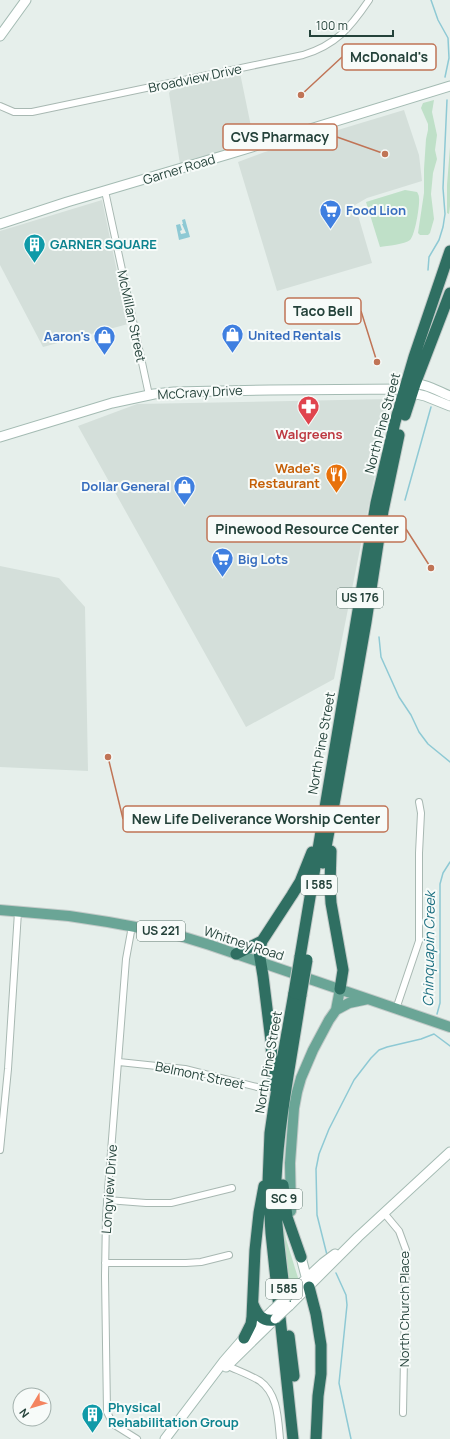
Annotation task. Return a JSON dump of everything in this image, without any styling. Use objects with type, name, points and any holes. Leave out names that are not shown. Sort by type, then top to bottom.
[{"type":"highway","name":"North Pine Street","points":[[410,389],[417,347],[450,251]]},
{"type":"highway","name":"North Pine Street","points":[[293,1439],[270,1233],[268,1183],[274,1106],[322,866],[329,810],[376,503],[390,442],[410,389],[450,293]]},
{"type":"highway","points":[[274,1106],[271,1041],[259,952],[262,941],[300,882],[329,810]]},
{"type":"highway","points":[[329,810],[330,886],[333,920],[343,970],[340,989]]},
{"type":"highway","points":[[236,954],[262,941]]},
{"type":"highway","name":"North Pine Street","points":[[297,994],[276,1180],[277,1210],[301,1439]]},
{"type":"highway","name":"SC 9","points":[[280,1140],[283,1154],[283,1191],[285,1204],[292,1233],[301,1260]]},
{"type":"highway","name":"SC 9","points":[[244,1338],[251,1324],[258,1219],[269,1158]]},
{"type":"highway","points":[[308,1283],[316,1314],[321,1345],[321,1374],[318,1396],[316,1439]]},
{"type":"highway","points":[[253,1304],[259,1315],[272,1317]]},
{"type":"main road","name":"Whitney Road","points":[[0,910],[87,918],[174,934],[450,1027]]},
{"type":"main road","points":[[301,1260],[291,1216],[290,1201],[290,1163],[294,1108],[301,1078],[313,1050],[336,1010],[340,989]]},
{"type":"main road","points":[[336,1010],[349,1003],[369,999]]},
{"type":"street","points":[[0,36],[26,0]]},
{"type":"street","name":"Broadview Drive","points":[[0,106],[14,112],[32,112],[303,55],[324,47],[342,35],[357,18],[369,0]]},
{"type":"street","name":"Garner Road","points":[[0,224],[450,86]]},
{"type":"street","name":"McMillan Street","points":[[105,191],[149,395]]},
{"type":"street","points":[[410,389],[428,387],[450,396]]},
{"type":"street","points":[[410,389],[450,406]]},
{"type":"street","name":"McCravy Drive","points":[[0,437],[112,403],[149,395],[174,392],[410,389]]},
{"type":"street","points":[[396,1009],[418,941],[421,813],[419,802]]},
{"type":"street","points":[[0,1150],[8,1062],[18,912]]},
{"type":"street","name":"Longview Drive","points":[[132,926],[126,959],[107,1200],[105,1263],[107,1412],[113,1424],[137,1439]]},
{"type":"street","name":"Belmont Street","points":[[119,1062],[185,1069],[257,1087]]},
{"type":"street","points":[[244,1338],[272,1317],[450,1152]]},
{"type":"street","points":[[107,1200],[161,1204],[171,1203],[232,1188]]},
{"type":"street","name":"North Church Place","points":[[384,1213],[404,1240],[406,1250],[404,1413]]},
{"type":"street","points":[[308,1283],[320,1266],[358,1237]]},
{"type":"street","points":[[105,1263],[186,1263],[201,1262],[229,1255]]},
{"type":"street","points":[[301,1260],[310,1266],[320,1266]]},
{"type":"street","name":"SC 9","points":[[301,1260],[308,1283]]},
{"type":"street","name":"SC 9","points":[[226,1363],[272,1317]]},
{"type":"street","name":"SC 9","points":[[165,1439],[226,1363],[244,1338]]},
{"type":"street","points":[[226,1363],[258,1380],[268,1389],[276,1406],[280,1439]]},
{"type":"shaded area","points":[[240,73],[254,141],[180,164],[169,93],[174,86]]},
{"type":"shaded area","points":[[404,110],[419,155],[422,181],[367,198],[355,205],[372,263],[277,291],[238,162],[265,152]]},
{"type":"shaded area","name":"GARNER SQUARE","points":[[102,200],[128,324],[43,347],[0,265],[0,231]]},
{"type":"shaded area","points":[[390,399],[334,679],[246,727],[78,426],[137,404]]},
{"type":"shaded area","points":[[0,566],[59,578],[85,607],[88,771],[0,767]]},
{"type":"green space","points":[[434,100],[432,112],[437,135],[435,150],[437,159],[433,173],[431,194],[434,219],[430,233],[428,235],[420,235],[418,233],[424,193],[424,169],[428,130],[428,124],[421,108],[423,103]]},
{"type":"green space","points":[[450,147],[449,214],[447,213],[447,185]]},
{"type":"green space","points":[[405,190],[417,192],[419,196],[418,213],[412,237],[404,243],[380,247],[366,202]]},
{"type":"green space","points":[[278,1196],[286,1239],[299,1281],[286,1294]]},
{"type":"water","points":[[185,219],[190,237],[179,240],[176,225],[180,224],[182,230],[180,231],[181,234],[186,233],[182,224],[182,220]]},
{"type":"waterway","name":"Chinquapin Creek","points":[[431,0],[438,20],[448,38],[449,58],[445,77]]},
{"type":"waterway","name":"Chinquapin Creek","points":[[428,270],[429,257],[439,240],[445,214],[443,188],[447,100]]},
{"type":"waterway","name":"Chinquapin Creek","points":[[405,500],[431,407]]},
{"type":"waterway","name":"Chinquapin Creek","points":[[379,637],[381,657],[399,697],[411,715],[419,732],[428,744],[450,762]]},
{"type":"waterway","name":"Chinquapin Creek","points":[[437,1014],[440,1003],[440,884],[443,873],[450,862]]},
{"type":"waterway","points":[[434,1034],[450,1046]]},
{"type":"waterway","name":"Chinquapin Creek","points":[[327,1255],[317,1215],[316,1169],[319,1154],[329,1129],[354,1080],[379,1050],[434,1034]]},
{"type":"waterway","name":"Chinquapin Creek","points":[[336,1273],[346,1295],[347,1305],[339,1383],[351,1439]]},
{"type":"place","name":"McDonald's","points":[[301,95]]},
{"type":"place","name":"CVS Pharmacy","points":[[385,154]]},
{"type":"place","name":"Food Lion","points":[[330,230]]},
{"type":"place","name":"GARNER SQUARE","points":[[35,264]]},
{"type":"place","name":"United Rentals","points":[[233,354]]},
{"type":"place","name":"Aaron's","points":[[105,356]]},
{"type":"place","name":"Taco Bell","points":[[377,362]]},
{"type":"place","name":"Walgreens","points":[[309,426]]},
{"type":"place","name":"Wade's Restaurant","points":[[336,494]]},
{"type":"place","name":"Dollar General","points":[[185,506]]},
{"type":"place","name":"Pinewood Resource Center","points":[[431,568]]},
{"type":"place","name":"Big Lots","points":[[223,578]]},
{"type":"place","name":"New Life Deliverance Worship Center","points":[[108,757]]},
{"type":"place","name":"Physical Rehabilitation Group","points":[[93,1434]]}]
